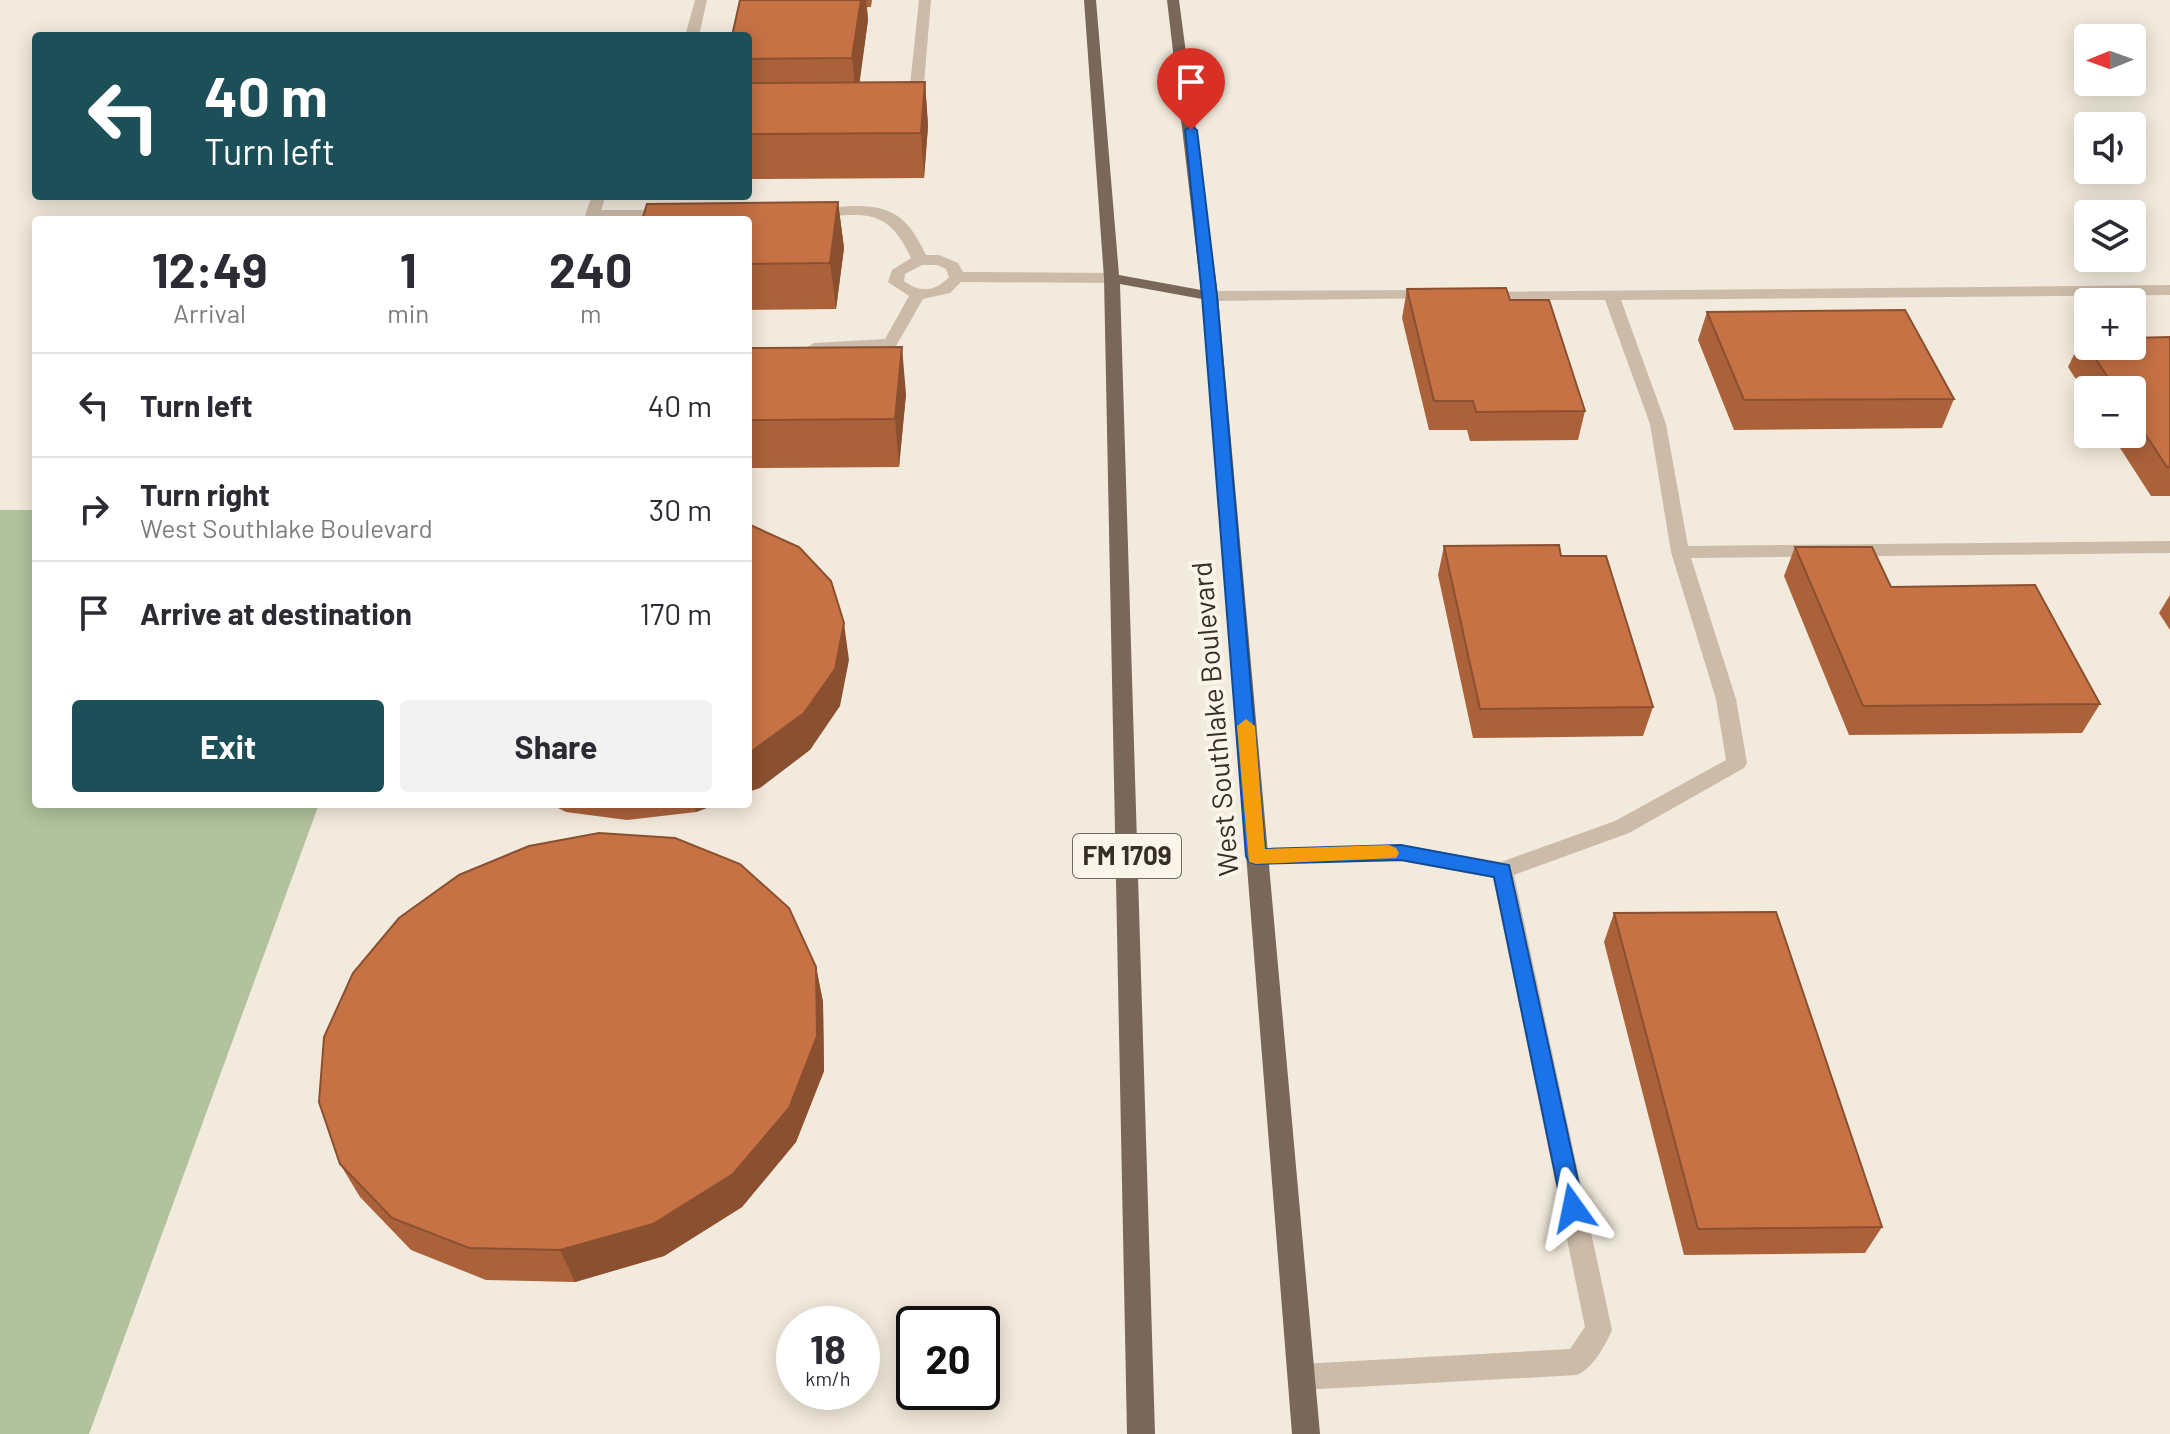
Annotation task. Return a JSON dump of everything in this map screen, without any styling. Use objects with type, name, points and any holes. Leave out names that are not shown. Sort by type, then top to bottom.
[{"type":"main road","name":"FM 1709","points":[[1090,0],[1112,278],[1141,1434]]},
{"type":"main road","name":"West Southlake Boulevard","points":[[1173,0],[1210,296],[1306,1434]]},
{"type":"main road","points":[[1112,278],[1210,296]]},
{"type":"lane","points":[[693,32],[701,0]]},
{"type":"lane","points":[[916,95],[925,0]]},
{"type":"lane","points":[[790,213],[882,212],[898,219],[910,233],[920,260]]},
{"type":"lane","points":[[638,216],[684,214]]},
{"type":"lane","points":[[920,260],[939,260],[953,266],[957,277],[951,287],[918,294],[904,290],[896,282],[897,273],[906,265],[920,260]]},
{"type":"lane","points":[[957,277],[1112,278]]},
{"type":"lane","points":[[1210,296],[2170,290]]},
{"type":"lane","points":[[791,348],[890,343],[918,294]]},
{"type":"lane","points":[[1256,856],[1401,853],[1502,871],[1622,827],[1737,763],[1726,699],[1680,552],[1658,424],[1611,295]]},
{"type":"lane","points":[[1680,552],[2170,547]]},
{"type":"lane","points":[[1301,1377],[1577,1362],[1599,1330],[1502,871]]},
{"type":"green space","points":[[0,510],[32,510],[32,808],[318,808],[89,1434],[0,1434]]},
{"type":"building","points":[[740,0],[861,0],[852,58],[752,59],[752,32],[733,32]]},
{"type":"building","points":[[925,82],[921,133],[752,134],[752,83]]},
{"type":"building","points":[[838,202],[830,263],[752,264],[752,216],[643,216],[647,204]]},
{"type":"building","points":[[1506,288],[1510,300],[1549,300],[1585,411],[1476,412],[1473,401],[1434,401],[1407,289]]},
{"type":"building","points":[[1905,310],[1954,399],[1744,400],[1707,312]]},
{"type":"building","points":[[2170,337],[2170,467],[2146,435],[2146,376],[2107,376],[2096,360],[2146,360],[2146,338]]},
{"type":"building","points":[[902,347],[895,419],[752,420],[752,348]]},
{"type":"building","points":[[752,526],[799,547],[831,581],[844,623],[835,669],[804,713],[752,751]]},
{"type":"building","points":[[1559,545],[1561,556],[1606,556],[1653,707],[1480,709],[1444,546]]},
{"type":"building","points":[[1795,547],[1872,547],[1891,587],[2035,585],[2100,704],[1863,706]]},
{"type":"building","points":[[599,833],[675,838],[740,864],[789,908],[816,967],[817,1036],[789,1108],[733,1174],[653,1224],[560,1250],[469,1248],[392,1218],[340,1164],[319,1102],[324,1037],[353,973],[399,918],[459,875],[529,846]]},
{"type":"building","points":[[1776,912],[1882,1227],[1698,1229],[1614,913]]},
{"type":"slow traffic","points":[[1246,726],[1256,856],[1389,853]]},
{"type":"route","points":[[1191,130],[1210,296],[1256,856],[1401,853],[1502,871],[1573,1208]]}]
